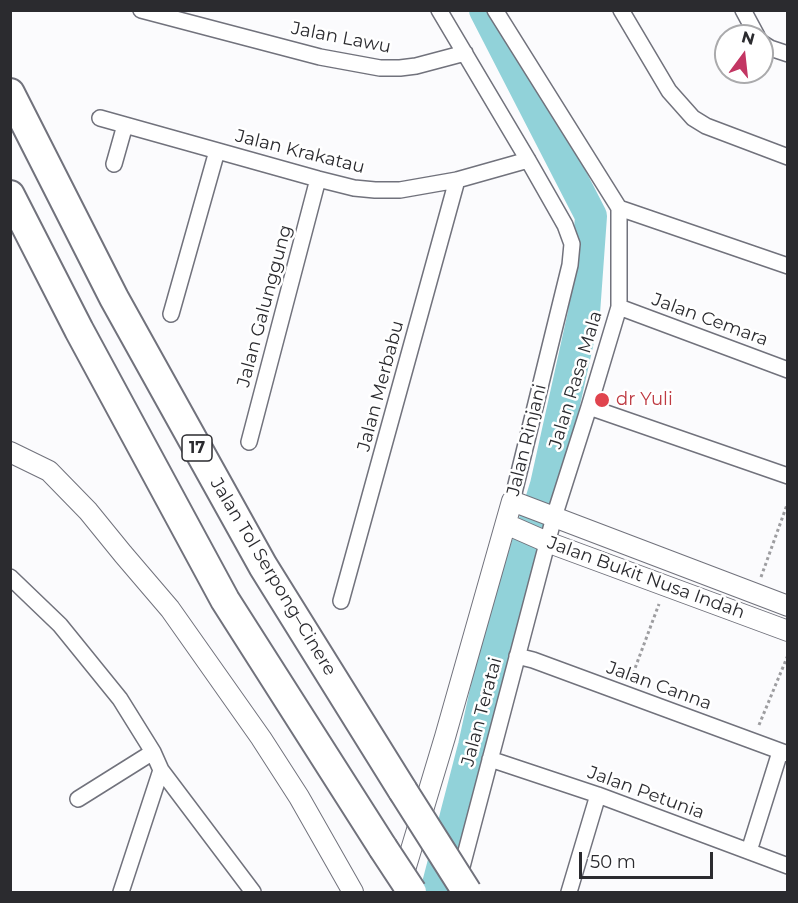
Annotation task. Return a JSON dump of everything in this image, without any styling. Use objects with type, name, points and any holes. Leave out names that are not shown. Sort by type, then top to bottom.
[{"type":"highway","name":"Jalan Tol Serpong–Cinere","points":[[10,93],[114,298],[263,566],[467,892]]},
{"type":"highway","points":[[10,195],[79,330],[225,600],[412,892]]},
{"type":"street","name":"Jalan Lawu","points":[[141,10],[320,57],[380,68],[416,66],[465,52]]},
{"type":"street","name":"Jalan Rinjani","points":[[398,892],[508,525],[570,265],[572,244],[565,225],[439,10]]},
{"type":"street","points":[[495,10],[619,208],[788,266]]},
{"type":"street","points":[[621,10],[669,91],[693,118],[706,126],[788,157]]},
{"type":"street","points":[[743,10],[751,24]]},
{"type":"street","name":"Jalan Krakatau","points":[[100,118],[354,188],[400,190],[457,180],[528,160]]},
{"type":"street","points":[[114,164],[124,125]]},
{"type":"street","points":[[171,314],[218,151]]},
{"type":"street","name":"Jalan Galunggung","points":[[249,442],[318,179]]},
{"type":"street","name":"Jalan Merbabu","points":[[341,601],[457,180]]},
{"type":"street","name":"Jalan Rasa Mala","points":[[545,541],[551,516],[589,407],[619,307],[619,208]]},
{"type":"street","name":"Jalan Cemara","points":[[619,307],[788,370]]},
{"type":"street","points":[[589,407],[788,476]]},
{"type":"street","points":[[10,452],[49,471],[88,511],[170,609],[268,748],[353,892]]},
{"type":"street","name":"Jalan Bukit Nusa Indah","points":[[513,501],[788,606]]},
{"type":"street","name":"Jalan Bukit Nusa Indah","points":[[508,525],[545,541],[788,631]]},
{"type":"street","name":"Jalan Teratai","points":[[455,892],[545,541]]},
{"type":"street","points":[[10,577],[60,625],[120,699],[153,752],[161,770],[253,892]]},
{"type":"street","name":"Jalan Canna","points":[[517,656],[784,753]]},
{"type":"street","points":[[78,799],[153,752]]},
{"type":"street","points":[[749,851],[784,753]]},
{"type":"street","name":"Jalan Petunia","points":[[490,759],[598,795],[788,866]]},
{"type":"street","points":[[121,892],[161,770]]},
{"type":"street","points":[[568,892],[598,795]]},
{"type":"path","points":[[756,594],[788,502]]},
{"type":"path","points":[[625,694],[666,586]]},
{"type":"path","points":[[753,741],[788,655]]},
{"type":"waterway","points":[[436,892],[474,746],[495,649],[546,485],[584,313],[591,216],[485,10]]},
{"type":"place","name":"dr Yuli","points":[[602,400]]}]
